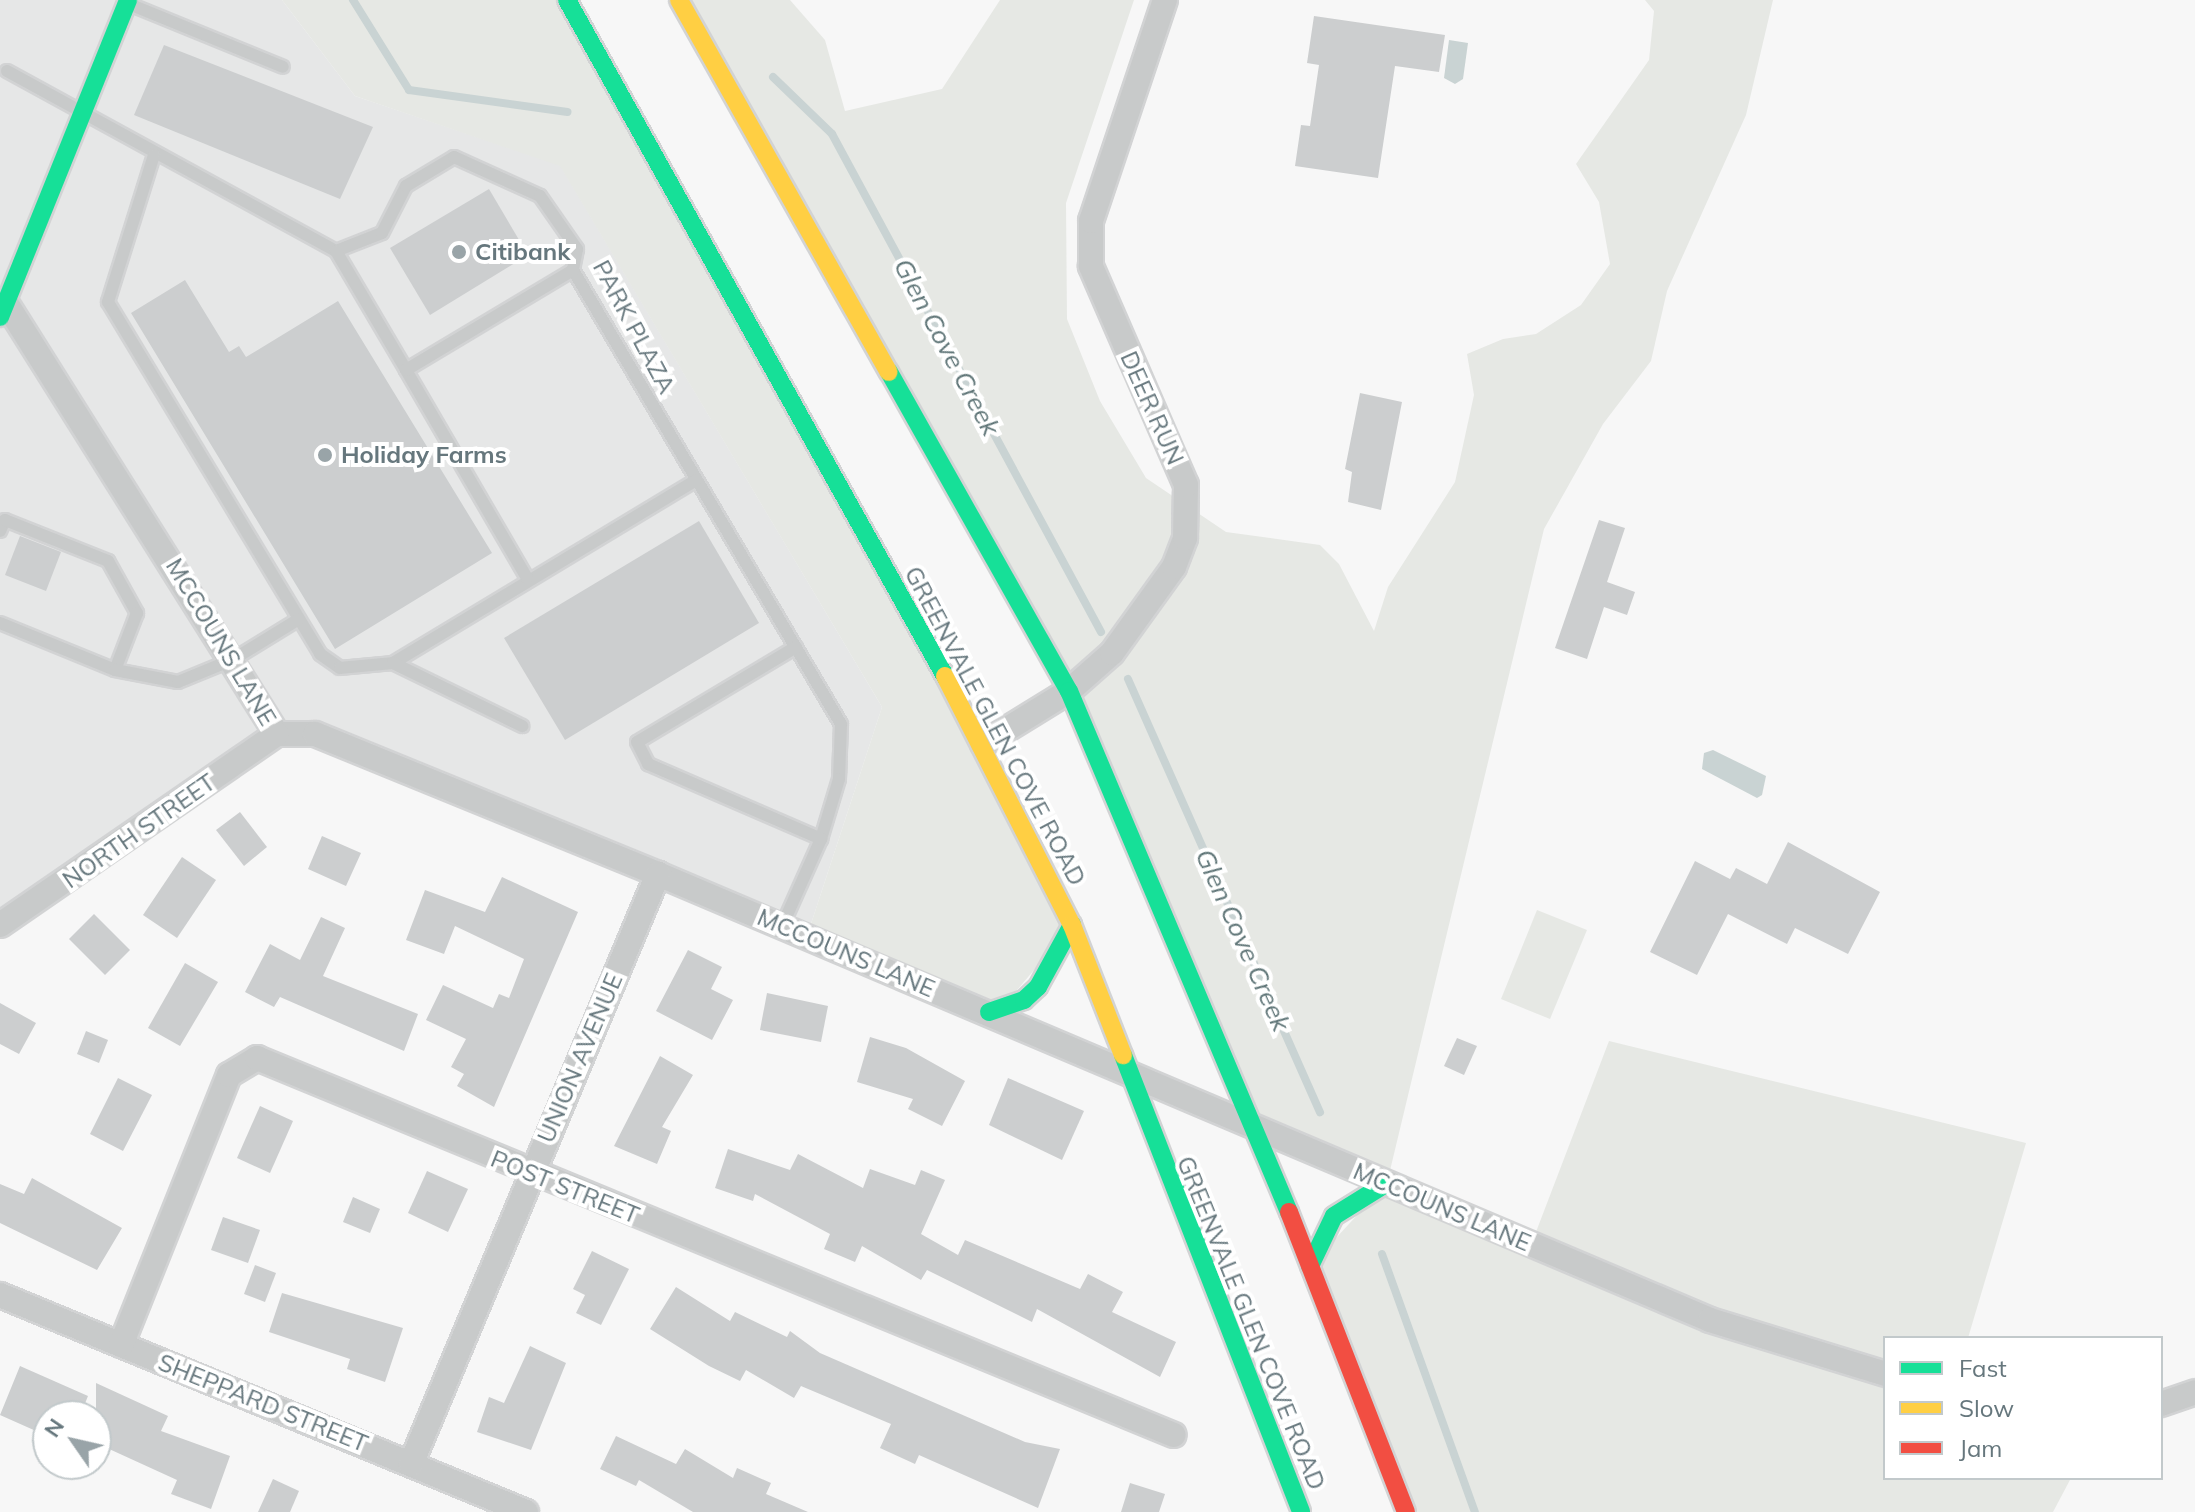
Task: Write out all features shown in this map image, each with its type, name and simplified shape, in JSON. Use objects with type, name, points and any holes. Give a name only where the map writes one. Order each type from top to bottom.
[{"type":"main road","name":"GREENVALE GLEN COVE ROAD","points":[[567,0],[983,744],[1072,925],[1124,1068],[1301,1512]]},
{"type":"main road","points":[[679,0],[1069,691],[1257,1129],[1406,1512]]},
{"type":"main road","points":[[3,310],[127,2]]},
{"type":"main road","points":[[989,1012],[1024,1000],[1038,987],[1072,925]]},
{"type":"main road","points":[[1310,1266],[1334,1216],[1387,1183]]},
{"type":"street","name":"DEER RUN","points":[[983,744],[1069,691],[1129,634],[1174,567],[1185,538],[1186,485],[1091,266],[1095,207],[1165,0]]},
{"type":"street","name":"MCCOUNS LANE","points":[[3,310],[234,659],[277,734],[315,734],[658,874],[1124,1068],[1257,1129],[1710,1320],[1883,1373]]},
{"type":"street","name":"NORTH STREET","points":[[0,925],[277,734]]},
{"type":"street","name":"UNION AVENUE","points":[[411,1464],[658,874]]},
{"type":"street","name":"POST STREET","points":[[121,1345],[229,1075],[239,1065],[257,1058],[1174,1435]]},
{"type":"street","name":"SHEPPARD STREET","points":[[0,1295],[526,1512]]},
{"type":"street","points":[[2163,1403],[2195,1392]]},
{"type":"lane","points":[[127,2],[283,67]]},
{"type":"lane","points":[[7,71],[154,155],[336,251],[527,578]]},
{"type":"lane","points":[[154,155],[108,302],[320,654],[340,668],[393,663],[527,578],[696,480]]},
{"type":"lane","name":"PARK PLAZA","points":[[336,251],[382,233],[406,186],[454,157],[472,160],[540,196],[577,249],[573,270],[841,724],[839,779],[821,839],[782,926]]},
{"type":"lane","points":[[406,370],[573,270]]},
{"type":"lane","points":[[0,531],[5,520],[108,561],[137,613],[115,670]]},
{"type":"lane","points":[[0,623],[115,670],[178,682],[234,659],[299,619]]},
{"type":"lane","points":[[796,647],[637,742],[648,764],[821,839]]},
{"type":"lane","points":[[393,663],[522,726]]},
{"type":"shaded area","points":[[0,0],[282,0],[355,96],[560,165],[882,707],[807,936],[315,734],[277,734],[0,925]]},
{"type":"shaded area","points":[[282,0],[567,0],[1072,925],[996,1015],[807,936],[882,707],[560,166],[355,96]]},
{"type":"shaded area","points":[[687,0],[790,0],[825,40],[845,111],[942,89],[1000,0],[1134,0],[1066,203],[1067,319],[1100,401],[1146,478],[1226,532],[1320,545],[1339,564],[1374,631],[1388,587],[1455,482],[1474,395],[1467,354],[1503,339],[1536,334],[1581,305],[1610,264],[1599,202],[1576,164],[1649,60],[1654,11],[1645,0],[1773,0],[1746,115],[1667,291],[1651,361],[1603,424],[1544,529],[1387,1183],[1531,1245],[1609,1041],[2026,1143],[1969,1336],[1883,1336],[1883,1480],[2070,1480],[2053,1512],[1406,1512],[1310,1266],[1386,1184],[1257,1129],[1127,822]]},
{"type":"shaded area","points":[[1449,40],[1468,43],[1463,79],[1455,84],[1444,78]]},
{"type":"shaded area","points":[[1713,750],[1766,776],[1762,795],[1757,798],[1702,769],[1704,753]]},
{"type":"shaded area","points":[[1537,910],[1587,930],[1550,1019],[1501,999]]},
{"type":"building","points":[[1314,16],[1445,35],[1439,72],[1395,66],[1378,178],[1295,166],[1301,125],[1310,126],[1319,65],[1307,63]]},
{"type":"building","points":[[164,45],[373,127],[340,199],[134,115]]},
{"type":"building","name":"Citibank","points":[[489,189],[528,255],[430,315],[390,248]]},
{"type":"building","name":"Holiday Farms","points":[[185,280],[229,352],[239,346],[246,357],[338,301],[492,553],[335,649],[131,313]]},
{"type":"building","points":[[1360,393],[1402,402],[1381,510],[1348,502],[1352,472],[1345,469]]},
{"type":"building","points":[[1599,520],[1625,528],[1607,582],[1635,592],[1627,615],[1604,607],[1587,659],[1555,648]]},
{"type":"building","points":[[699,521],[759,623],[565,740],[504,638]]},
{"type":"building","points":[[20,536],[61,552],[46,591],[5,575]]},
{"type":"building","points":[[240,812],[267,847],[244,866],[216,830]]},
{"type":"building","points":[[322,836],[361,853],[346,886],[308,869]]},
{"type":"building","points":[[1788,842],[1880,892],[1848,954],[1795,928],[1787,944],[1728,914],[1697,975],[1650,952],[1695,861],[1730,879],[1736,868],[1767,884]]},
{"type":"building","points":[[182,857],[216,880],[177,938],[143,915]]},
{"type":"building","points":[[502,877],[578,912],[494,1107],[457,1086],[464,1074],[451,1067],[466,1039],[426,1020],[443,985],[493,1008],[499,994],[509,998],[524,959],[455,926],[444,954],[406,940],[425,890],[485,912]]},
{"type":"building","points":[[94,914],[130,950],[105,975],[69,939]]},
{"type":"building","points":[[321,917],[345,928],[323,976],[418,1014],[404,1051],[280,997],[274,1007],[245,992],[270,944],[300,960]]},
{"type":"building","points":[[688,950],[722,967],[711,989],[733,1000],[712,1040],[656,1011]]},
{"type":"building","points":[[185,963],[218,982],[180,1046],[148,1028]]},
{"type":"building","points":[[767,993],[828,1006],[821,1042],[760,1030]]},
{"type":"building","points":[[0,1003],[36,1023],[19,1054],[0,1044]]},
{"type":"building","points":[[86,1031],[108,1040],[99,1063],[77,1054]]},
{"type":"building","points":[[870,1037],[906,1048],[965,1081],[942,1126],[908,1109],[913,1099],[857,1082]]},
{"type":"building","points":[[1457,1038],[1477,1046],[1464,1075],[1444,1066]]},
{"type":"building","points":[[660,1056],[693,1075],[662,1127],[671,1131],[657,1164],[614,1146]]},
{"type":"building","points":[[118,1078],[152,1095],[123,1151],[90,1134]]},
{"type":"building","points":[[1008,1078],[1084,1111],[1062,1160],[989,1125]]},
{"type":"building","points":[[260,1106],[293,1121],[270,1173],[237,1158]]},
{"type":"building","points":[[728,1149],[790,1170],[798,1154],[863,1188],[870,1169],[915,1185],[921,1170],[945,1180],[921,1234],[958,1255],[965,1240],[1080,1289],[1088,1274],[1123,1292],[1112,1312],[1176,1342],[1160,1377],[1037,1309],[1032,1322],[927,1270],[921,1280],[862,1246],[855,1262],[824,1249],[830,1234],[755,1194],[753,1201],[715,1188]]},
{"type":"building","points":[[427,1171],[468,1189],[448,1232],[408,1213]]},
{"type":"building","points":[[32,1178],[122,1228],[97,1270],[0,1223],[0,1184],[24,1194]]},
{"type":"building","points":[[353,1197],[380,1209],[370,1233],[343,1222]]},
{"type":"building","points":[[223,1217],[260,1230],[248,1263],[211,1250]]},
{"type":"building","points":[[592,1251],[629,1269],[601,1325],[576,1313],[585,1295],[573,1289]]},
{"type":"building","points":[[255,1265],[276,1273],[265,1302],[244,1294]]},
{"type":"building","points":[[676,1287],[730,1321],[735,1312],[787,1337],[790,1331],[820,1353],[1025,1442],[1060,1449],[1038,1508],[919,1455],[915,1464],[880,1448],[891,1424],[801,1386],[794,1398],[746,1370],[740,1381],[709,1366],[650,1329]]},
{"type":"building","points":[[282,1293],[403,1328],[385,1382],[347,1369],[350,1359],[269,1332]]},
{"type":"building","points":[[530,1346],[566,1363],[531,1450],[477,1432],[489,1397],[504,1403]]},
{"type":"building","points":[[20,1366],[88,1396],[86,1400],[32,1400],[32,1429],[0,1415]]},
{"type":"building","points":[[96,1383],[168,1416],[161,1431],[230,1456],[211,1509],[171,1494],[177,1480],[112,1450],[112,1400],[96,1400]]},
{"type":"building","points":[[616,1436],[676,1464],[685,1449],[733,1478],[737,1468],[771,1483],[766,1494],[808,1512],[693,1512],[639,1480],[636,1486],[600,1469]]},
{"type":"building","points":[[273,1479],[299,1491],[290,1512],[258,1512]]},
{"type":"building","points":[[1130,1483],[1165,1494],[1159,1512],[1121,1512]]},
{"type":"waterway","name":"Glen Cove Creek","points":[[353,0],[409,90],[567,112]]},
{"type":"waterway","name":"Glen Cove Creek","points":[[773,77],[832,134],[1101,632]]},
{"type":"waterway","name":"Glen Cove Creek","points":[[1128,679],[1320,1112]]},
{"type":"waterway","name":"Glen Cove Creek","points":[[1382,1254],[1475,1512]]},
{"type":"traffic: fast","points":[[0,317],[128,0]]},
{"type":"traffic: fast","points":[[567,0],[945,676]]},
{"type":"traffic: fast","points":[[889,372],[1069,691],[1289,1212]]},
{"type":"traffic: fast","points":[[989,1012],[1024,1000],[1038,987],[1072,925]]},
{"type":"traffic: fast","points":[[1123,1055],[1301,1512]]},
{"type":"traffic: fast","points":[[1310,1266],[1334,1216],[1387,1183]]},
{"type":"traffic: slow","points":[[679,0],[889,372]]},
{"type":"traffic: slow","points":[[945,676],[1072,925],[1123,1055]]},
{"type":"traffic: jam","points":[[1289,1212],[1406,1512]]},
{"type":"place","name":"Citibank","points":[[459,252]]},
{"type":"place","name":"Holiday Farms","points":[[325,455]]}]
